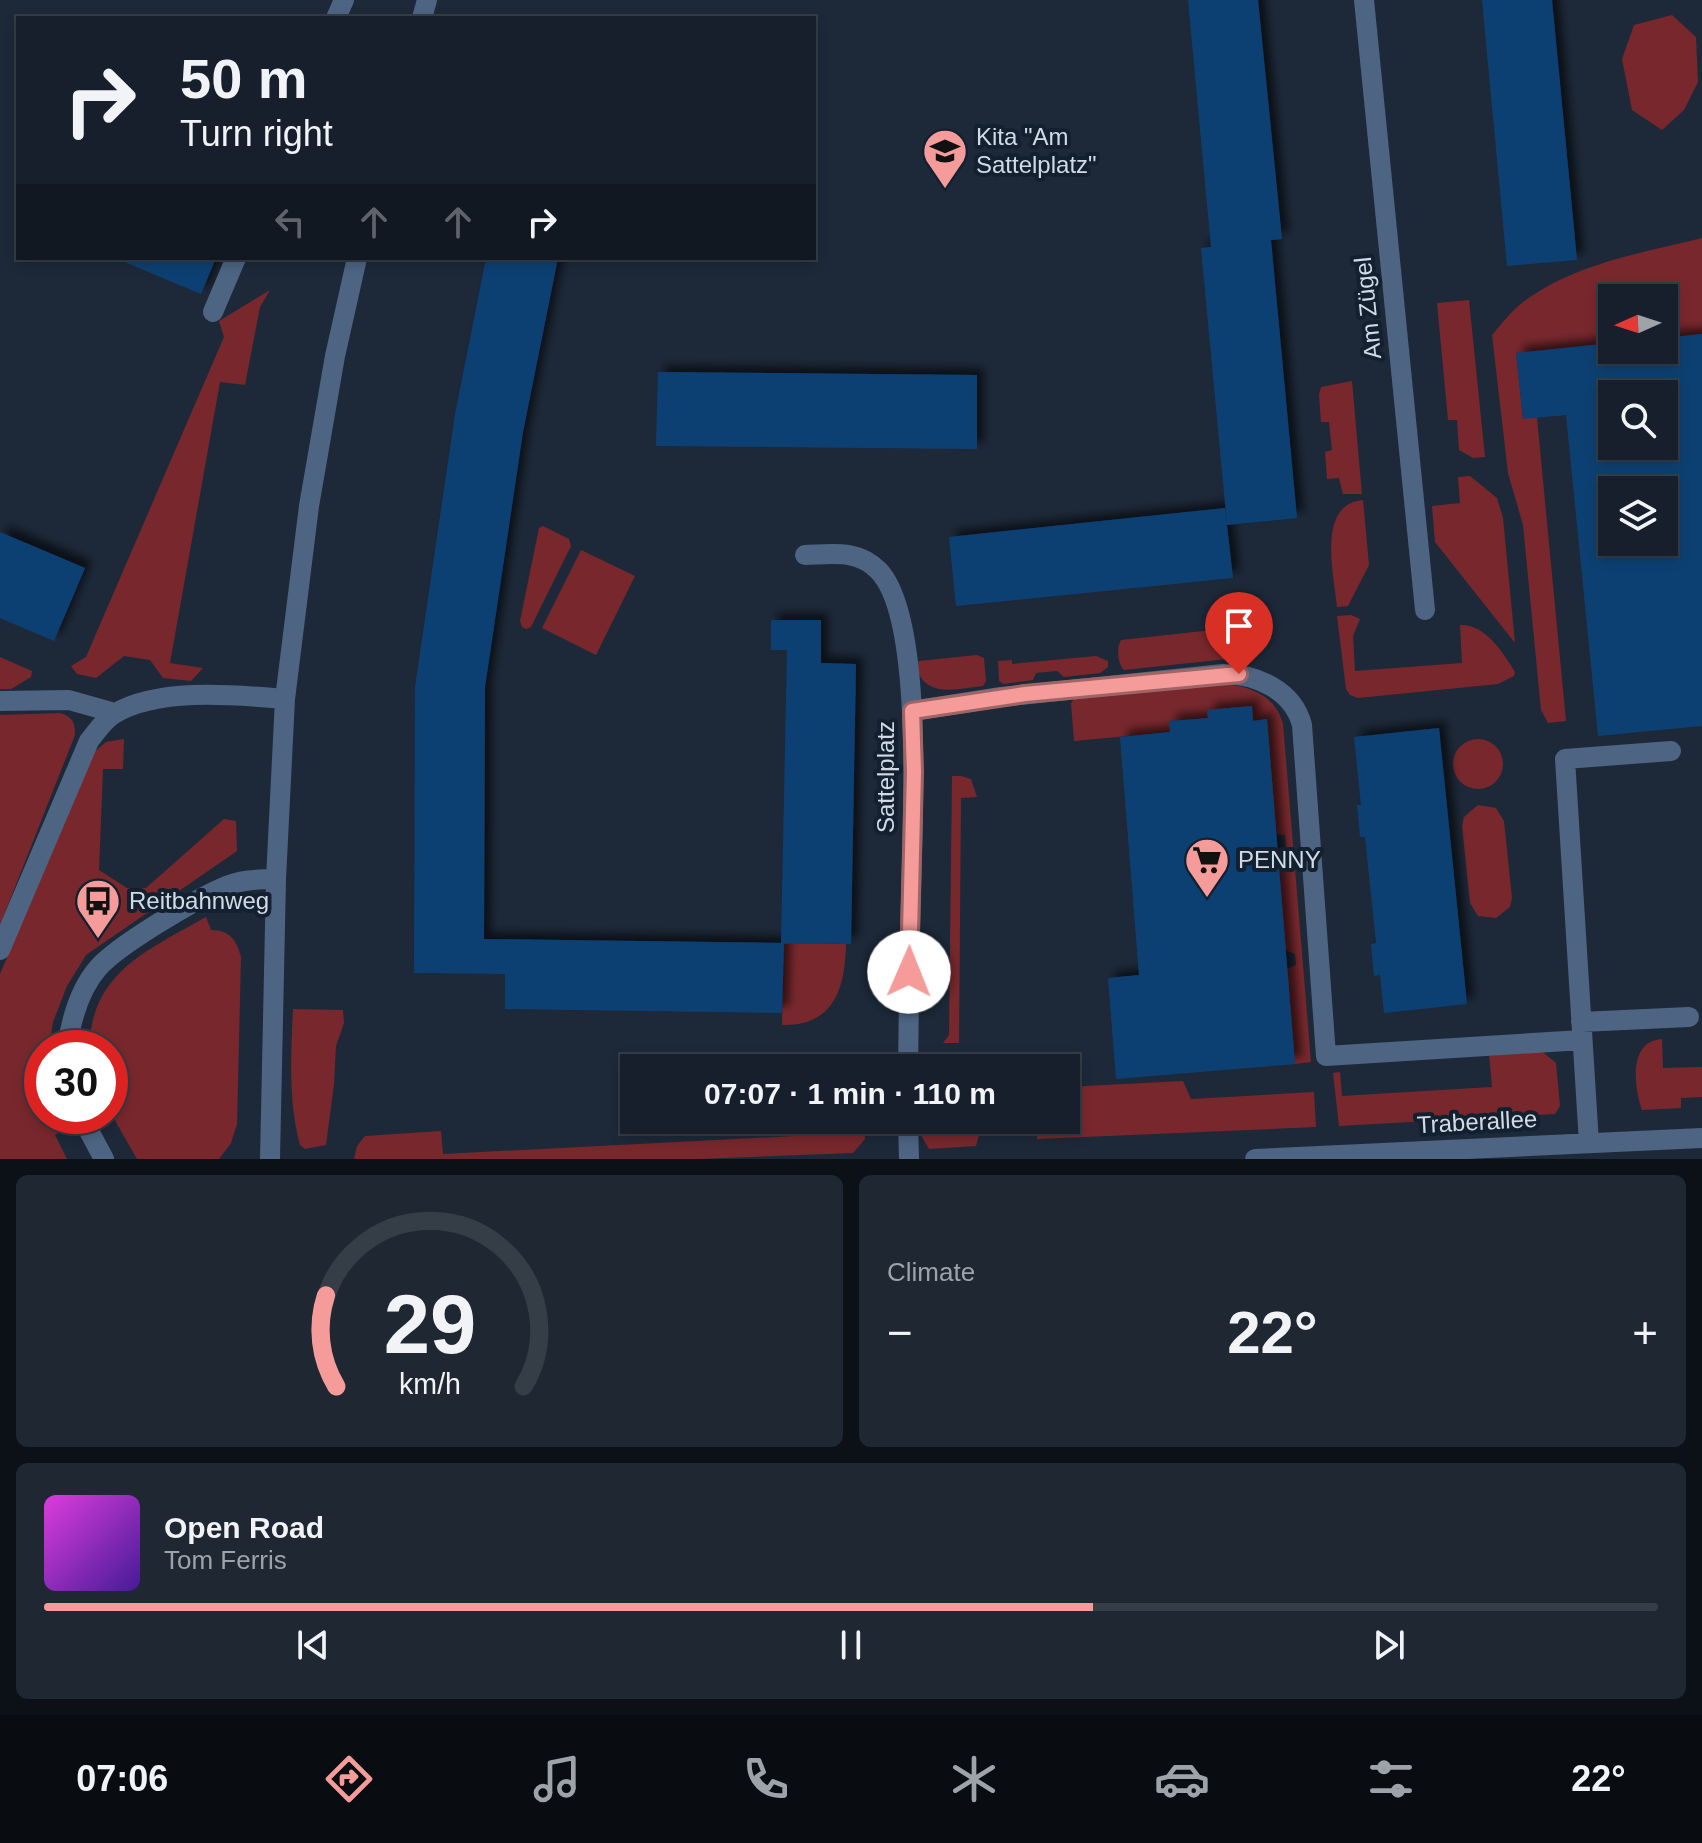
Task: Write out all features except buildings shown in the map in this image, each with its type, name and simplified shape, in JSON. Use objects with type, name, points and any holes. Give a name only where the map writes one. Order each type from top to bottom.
[{"type":"street","name":"Am Zügel","points":[[1364,0],[1425,610]]},
{"type":"street","points":[[213,312],[235,260]]},
{"type":"street","points":[[270,1159],[276,879],[285,699],[309,506],[335,356],[357,260]]},
{"type":"street","name":"Sattelplatz","points":[[805,555],[846,553],[862,558],[879,571],[899,610],[912,711],[914,772],[908,1054]]},
{"type":"street","points":[[912,711],[996,697],[1223,674],[1247,676],[1272,686],[1297,710],[1302,725],[1326,1056],[1582,1031],[1689,1017]]},
{"type":"street","points":[[0,701],[69,700],[115,713],[174,697],[214,694],[285,699]]},
{"type":"street","points":[[0,950],[89,741],[115,713]]},
{"type":"street","points":[[1589,1143],[1565,759],[1671,751]]},
{"type":"street","points":[[70,1030],[85,987],[98,968],[111,957],[143,934],[223,887],[250,879],[276,879]]},
{"type":"street","points":[[91,1134],[104,1159]]},
{"type":"street","points":[[908,1134],[909,1159]]},
{"type":"street","name":"Traberallee","points":[[1255,1159],[1702,1138]]},
{"type":"shaded area","points":[[1672,15],[1696,37],[1698,82],[1684,110],[1662,130],[1632,110],[1622,59],[1634,25]]},
{"type":"shaded area","points":[[1702,238],[1702,334],[1678,337],[1678,284],[1598,284],[1598,344],[1516,353],[1523,418],[1537,418],[1566,721],[1548,723],[1541,710],[1523,525],[1508,473],[1492,335],[1522,303],[1563,278],[1632,255]]},
{"type":"shaded area","points":[[270,290],[260,307],[245,385],[220,382],[170,663],[203,668],[191,681],[163,678],[150,660],[124,656],[96,678],[77,674],[71,666],[86,657],[224,337],[219,321]]},
{"type":"shaded area","points":[[1469,300],[1485,457],[1473,458],[1459,450],[1457,420],[1448,420],[1437,303]]},
{"type":"shaded area","points":[[1352,381],[1362,494],[1343,494],[1339,478],[1327,479],[1325,452],[1332,450],[1329,422],[1321,422],[1321,387]]},
{"type":"shaded area","points":[[1470,476],[1497,498],[1503,518],[1515,643],[1435,542],[1432,506],[1460,503],[1458,477]]},
{"type":"shaded area","points":[[1363,500],[1369,565],[1348,606],[1337,607],[1331,543],[1333,527],[1348,504]]},
{"type":"shaded area","points":[[543,526],[569,539],[571,546],[531,627],[526,629],[520,621],[539,528]]},
{"type":"shaded area","points":[[581,550],[635,576],[596,655],[542,628]]},
{"type":"shaded area","points":[[1351,615],[1360,619],[1353,636],[1355,671],[1462,663],[1460,625],[1485,634],[1505,656],[1515,672],[1514,676],[1498,684],[1358,698],[1346,689],[1337,616]]},
{"type":"shaded area","points":[[1240,627],[1246,657],[1124,670],[1119,660],[1121,640]]},
{"type":"shaded area","points":[[977,655],[984,658],[986,681],[983,686],[952,690],[933,687],[920,676],[916,665],[919,661]]},
{"type":"shaded area","points":[[1096,656],[1108,661],[1108,667],[1100,673],[1064,677],[1057,671],[1036,673],[1033,680],[1004,684],[999,681],[998,661],[1012,660],[1012,664]]},
{"type":"shaded area","points":[[0,657],[32,671],[31,677],[11,689],[0,689]]},
{"type":"shaded area","points":[[1226,684],[1262,695],[1275,707],[1283,724],[1311,1062],[1295,1064],[1287,969],[1296,965],[1295,954],[1285,950],[1278,848],[1286,847],[1285,835],[1276,834],[1267,720],[1253,721],[1252,707],[1209,728],[1200,718],[1170,721],[1170,732],[1074,741],[1071,703],[1076,697]]},
{"type":"shaded area","points":[[61,713],[72,721],[75,735],[0,925],[0,715]]},
{"type":"shaded area","points":[[124,739],[123,769],[103,769],[99,870],[127,888],[146,888],[224,819],[236,821],[237,851],[86,955],[67,986],[52,1030],[24,1030],[24,1134],[57,1134],[67,1159],[0,1159],[0,974],[94,752],[106,742]]},
{"type":"shaded area","points":[[1478,739],[1496,746],[1503,764],[1496,782],[1478,789],[1460,782],[1453,764],[1460,746]]},
{"type":"shaded area","points":[[952,776],[971,779],[977,797],[961,798],[959,1043],[943,1043],[949,1035]]},
{"type":"shaded area","points":[[1478,805],[1496,808],[1504,821],[1512,898],[1510,907],[1496,918],[1478,916],[1470,903],[1462,826],[1464,817]]},
{"type":"shaded area","points":[[206,917],[211,930],[223,932],[232,938],[241,957],[237,1124],[231,1143],[219,1159],[137,1159],[123,1134],[128,1134],[128,1030],[91,1030],[100,1000],[112,982],[126,966]]},
{"type":"shaded area","points":[[784,943],[846,944],[843,976],[833,1002],[825,1012],[800,1024],[782,1025]]},
{"type":"shaded area","points":[[293,1009],[343,1010],[344,1023],[336,1046],[326,1145],[305,1149],[300,1145],[292,1094]]},
{"type":"shaded area","points":[[1662,1039],[1663,1068],[1702,1067],[1702,1097],[1681,1098],[1681,1108],[1642,1110],[1636,1078],[1639,1056],[1651,1042]]},
{"type":"shaded area","points":[[1534,1049],[1556,1063],[1560,1106],[1555,1114],[1339,1126],[1333,1073],[1340,1072],[1342,1096],[1492,1087],[1489,1053]]},
{"type":"shaded area","points":[[1183,1081],[1191,1099],[1314,1092],[1316,1127],[1037,1139],[1037,1134],[1080,1134],[1080,1086]]},
{"type":"shaded area","points":[[441,1131],[443,1154],[865,1134],[865,1139],[853,1153],[699,1159],[354,1159],[357,1146],[365,1136]]},
{"type":"shaded area","points":[[922,1134],[979,1134],[976,1146],[929,1149]]},
{"type":"place","name":"Kita \"Am Sattelplatz\"","points":[[945,190]]},
{"type":"place","name":"PENNY","points":[[1207,899]]},
{"type":"place","name":"Reitbahnweg","points":[[98,940]]},
{"type":"route","points":[[909,972],[914,772],[912,711],[996,697],[1239,674]]}]
